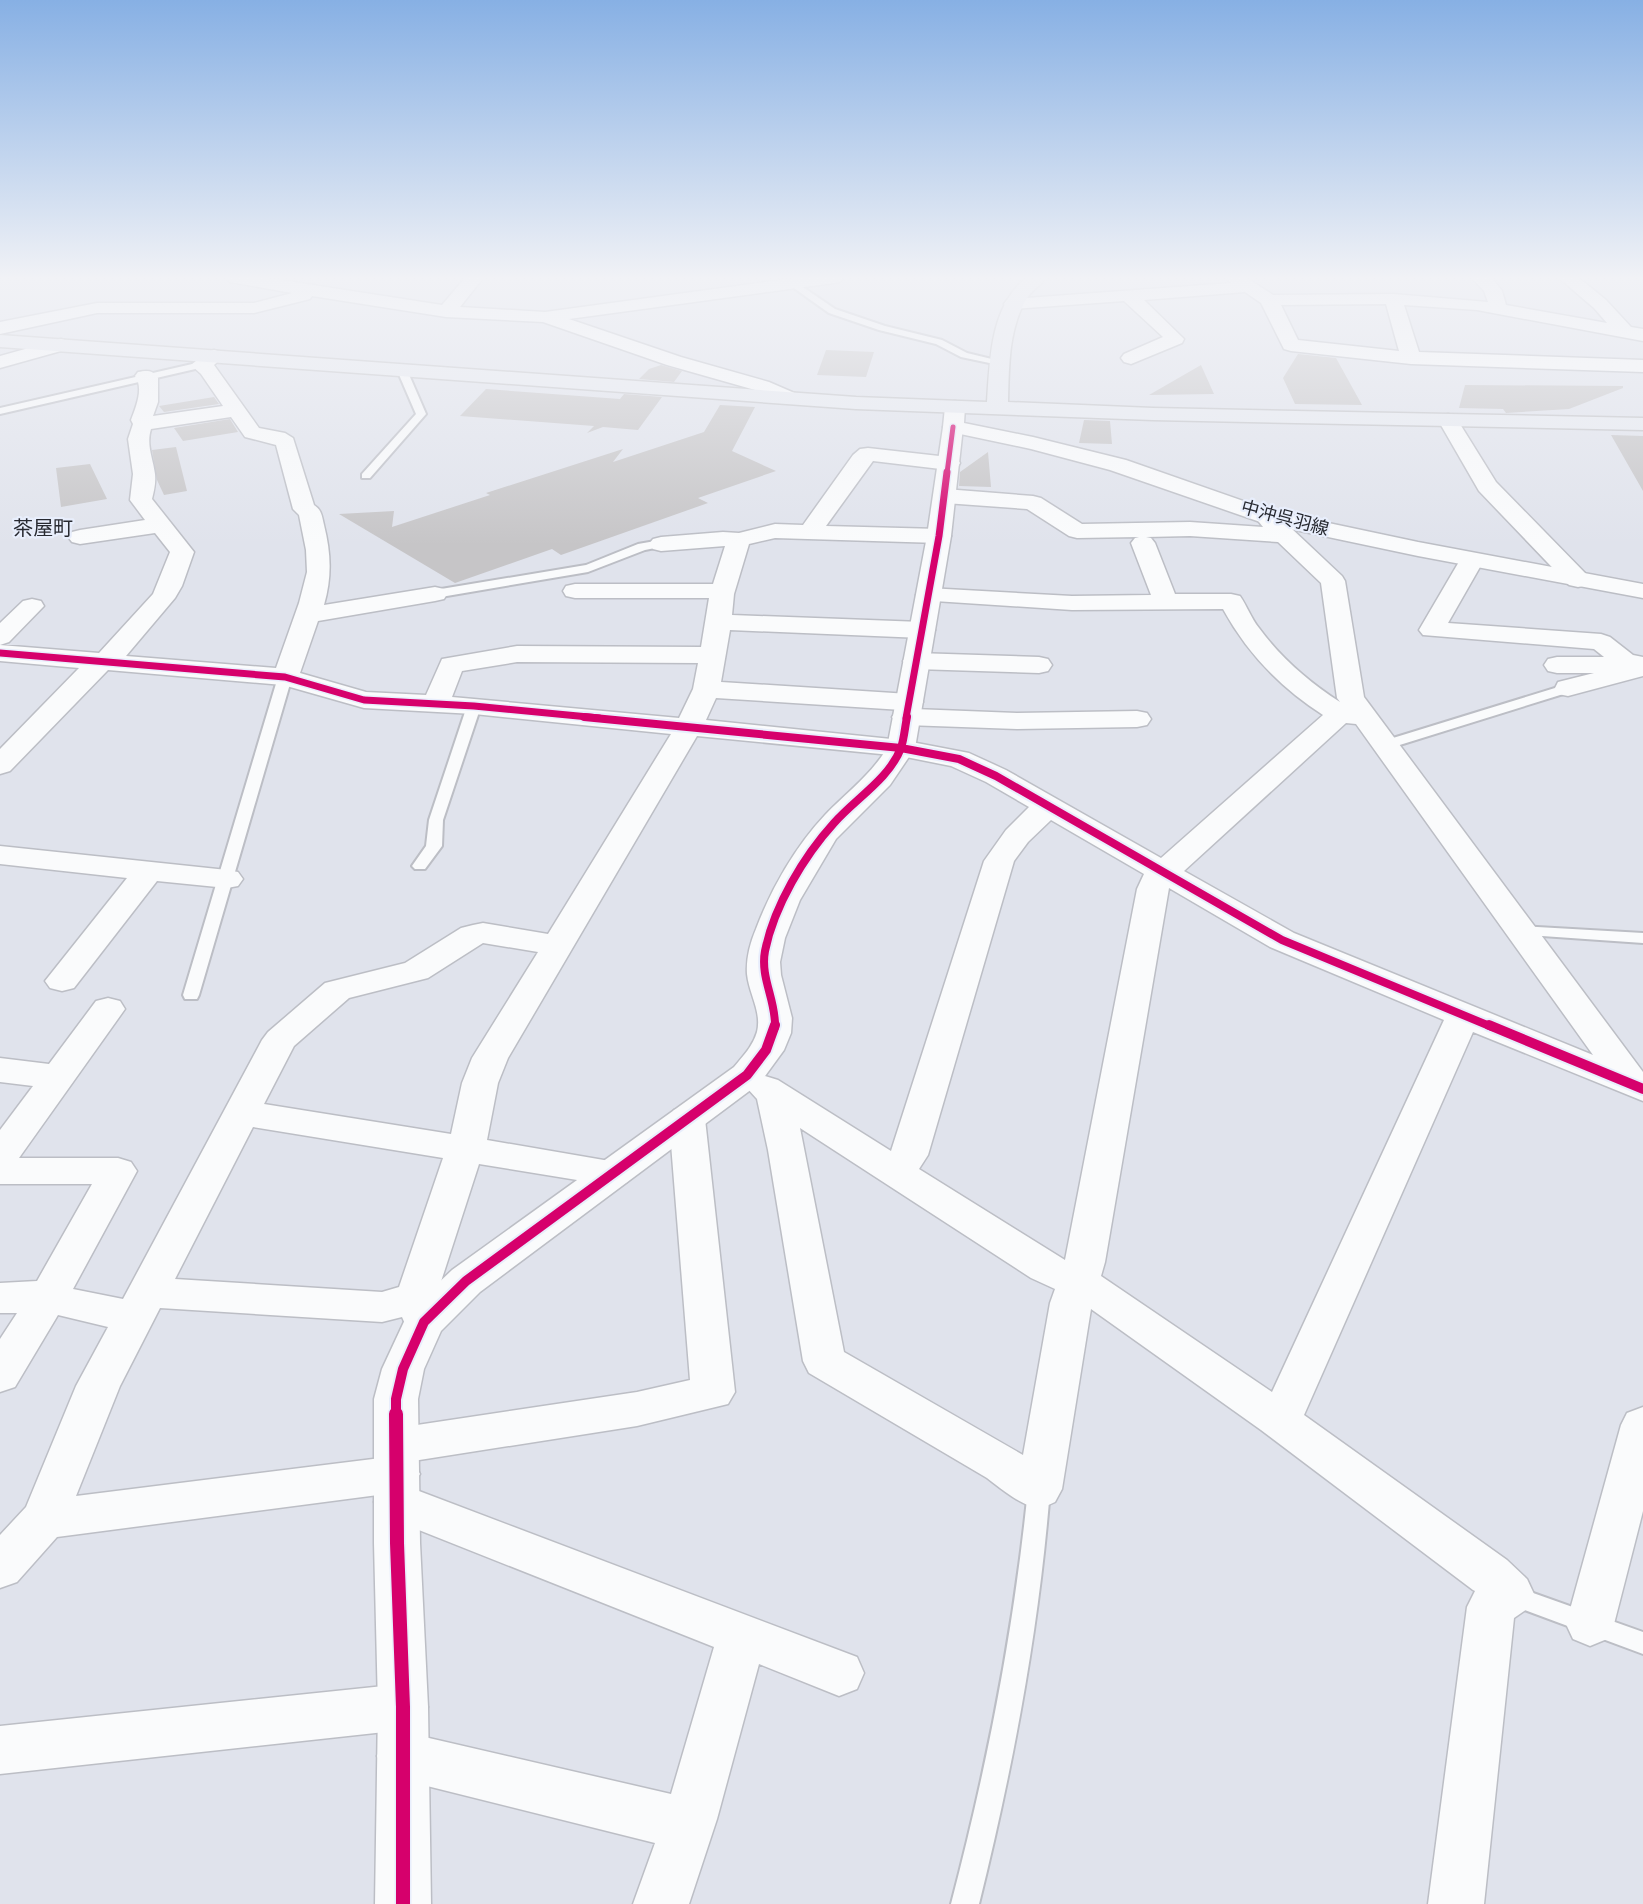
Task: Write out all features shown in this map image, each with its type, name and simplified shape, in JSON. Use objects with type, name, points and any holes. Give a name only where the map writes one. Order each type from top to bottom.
[{"type":"main road","points":[[334,367],[792,399],[954,417],[997,408],[1153,414],[1643,424]]},
{"type":"main road","points":[[997,408],[999,367]]},
{"type":"street","points":[[208,367],[252,433],[278,436],[286,442],[304,509],[310,512],[319,560],[319,573],[295,648],[291,669],[285,677]]},
{"type":"street","points":[[695,367],[762,386],[792,399]]},
{"type":"street","points":[[143,424],[141,420],[148,402],[148,378],[145,376]]},
{"type":"street","points":[[0,765],[154,610],[170,586],[182,552],[141,500],[144,480],[137,447],[139,430],[143,424],[237,410]]},
{"type":"street","points":[[954,417],[939,537],[905,722],[895,760],[833,824],[805,864],[773,924],[764,954],[764,976],[772,999],[774,1032],[765,1055],[760,1085],[787,1150],[824,1361],[1003,1465],[1017,1477],[1039,1489],[1071,1303],[1085,1263],[1153,889],[1162,870],[1175,863],[1353,716]]},
{"type":"street","name":"中沖呉羽線","points":[[954,417],[1033,443],[1118,465],[1275,526],[1643,591]]},
{"type":"street","points":[[1448,420],[1487,486],[1578,580]]},
{"type":"street","points":[[810,532],[861,460],[868,454],[949,463]]},
{"type":"street","points":[[945,496],[1033,503],[1077,531],[1275,526],[1334,581],[1353,716]]},
{"type":"street","points":[[80,537],[161,525]]},
{"type":"street","points":[[661,544],[723,539],[739,540],[775,531],[939,537]]},
{"type":"street","points":[[403,1904],[403,1731],[396,1399],[403,1369],[470,1134],[480,1083],[490,1058],[689,726],[706,690],[719,622],[722,591],[739,540]]},
{"type":"street","points":[[1143,543],[1166,602]]},
{"type":"street","points":[[1472,560],[1432,630],[1601,642],[1635,663],[1636,670],[1562,677]]},
{"type":"street","points":[[575,591],[722,591]]},
{"type":"street","points":[[307,615],[435,594]]},
{"type":"street","points":[[928,595],[1072,603],[1231,601],[1247,630],[1282,671],[1308,693],[1353,716],[1385,745],[1639,1091]]},
{"type":"street","points":[[0,637],[32,606]]},
{"type":"street","points":[[719,622],[921,630]]},
{"type":"street","points":[[0,653],[285,677],[364,700],[474,706],[689,726],[1137,719]]},
{"type":"street","points":[[436,703],[451,664],[517,654],[713,655]]},
{"type":"street","points":[[916,661],[1039,665]]},
{"type":"street","points":[[706,690],[905,722],[959,759],[996,776],[1282,940],[1464,1014],[1639,1091]]},
{"type":"street","points":[[898,1172],[909,1155],[999,861],[1017,836],[1048,806]]},
{"type":"street","points":[[0,855],[228,879]]},
{"type":"street","points":[[62,981],[149,871]]},
{"type":"street","points":[[0,1568],[44,1519],[98,1386],[280,1040],[337,990],[416,971],[472,935],[483,933],[558,945]]},
{"type":"street","points":[[0,1157],[108,1009]]},
{"type":"street","points":[[1276,1418],[1289,1403],[1464,1014]]},
{"type":"street","points":[[0,1070],[60,1077]]},
{"type":"street","points":[[0,1298],[49,1296],[68,1303],[382,1307],[420,1310],[466,1281],[687,1119],[760,1085]]},
{"type":"street","points":[[760,1085],[1045,1268],[1079,1282],[1107,1299],[1276,1418],[1490,1575],[1510,1594],[1491,1607],[1456,1904]]},
{"type":"street","points":[[241,1113],[614,1173]]},
{"type":"street","points":[[44,1519],[397,1474],[637,1409],[713,1392],[687,1119]]},
{"type":"street","points":[[0,1171],[118,1171],[49,1296],[0,1375]]},
{"type":"street","points":[[1590,1624],[1643,1425]]},
{"type":"street","points":[[397,1474],[742,1635],[839,1673]]},
{"type":"street","points":[[661,1904],[690,1819],[742,1635]]},
{"type":"street","points":[[0,1750],[403,1731],[666,1820],[690,1819]]},
{"type":"lane","points":[[0,411],[183,367]]},
{"type":"lane","points":[[366,476],[421,414],[402,370]]},
{"type":"lane","points":[[435,594],[588,568],[606,563],[650,543],[661,544]]},
{"type":"lane","points":[[191,995],[228,879],[285,677]]},
{"type":"lane","points":[[1385,745],[1562,677]]},
{"type":"lane","points":[[420,866],[434,846],[436,820],[474,706]]},
{"type":"lane","points":[[1520,931],[1643,938]]},
{"type":"lane","points":[[965,1904],[1000,1754],[1019,1657],[1030,1588],[1039,1489]]},
{"type":"lane","points":[[1510,1594],[1643,1643]]},
{"type":"building","points":[[667,367],[682,371],[674,382],[639,379],[649,369]]},
{"type":"building","points":[[820,367],[869,367],[866,377],[817,375]]},
{"type":"building","points":[[1198,367],[1202,367],[1214,394],[1149,395]]},
{"type":"building","points":[[1290,367],[1341,367],[1362,405],[1295,404],[1283,378]]},
{"type":"building","points":[[1465,385],[1623,386],[1623,388],[1569,409],[1506,413],[1503,409],[1459,408]]},
{"type":"building","points":[[486,389],[620,399],[624,394],[662,397],[638,430],[603,427],[587,433],[594,426],[460,416]]},
{"type":"building","points":[[214,397],[219,404],[164,412],[159,406]]},
{"type":"building","points":[[720,405],[755,407],[732,451],[776,471],[698,498],[708,503],[561,555],[552,549],[455,583],[339,514],[394,511],[392,527],[490,495],[486,493],[623,449],[613,462],[704,432]]},
{"type":"building","points":[[230,419],[238,432],[183,441],[174,428]]},
{"type":"building","points":[[1084,420],[1110,421],[1112,444],[1079,443]]},
{"type":"building","points":[[1611,435],[1643,436],[1643,491]]},
{"type":"building","points":[[176,447],[187,491],[164,495],[157,480],[152,450]]},
{"type":"building","points":[[988,452],[991,487],[959,486],[960,472]]},
{"type":"building","points":[[90,464],[107,499],[61,507],[56,468]]},
{"type":"cycle path","points":[[403,1904],[403,1707],[397,1543],[396,1399],[403,1369],[424,1322],[466,1281],[747,1075],[766,1050],[774,1033],[775,1018],[765,982],[764,962],[767,944],[778,914],[817,845],[834,823],[879,779],[901,748],[939,536],[953,427]]},
{"type":"cycle path","points":[[0,653],[285,677],[364,700],[474,706],[901,748],[959,759],[996,776],[1282,940],[1643,1089]]},
{"type":"district","name":"茶屋町","points":[[43,528]]}]
